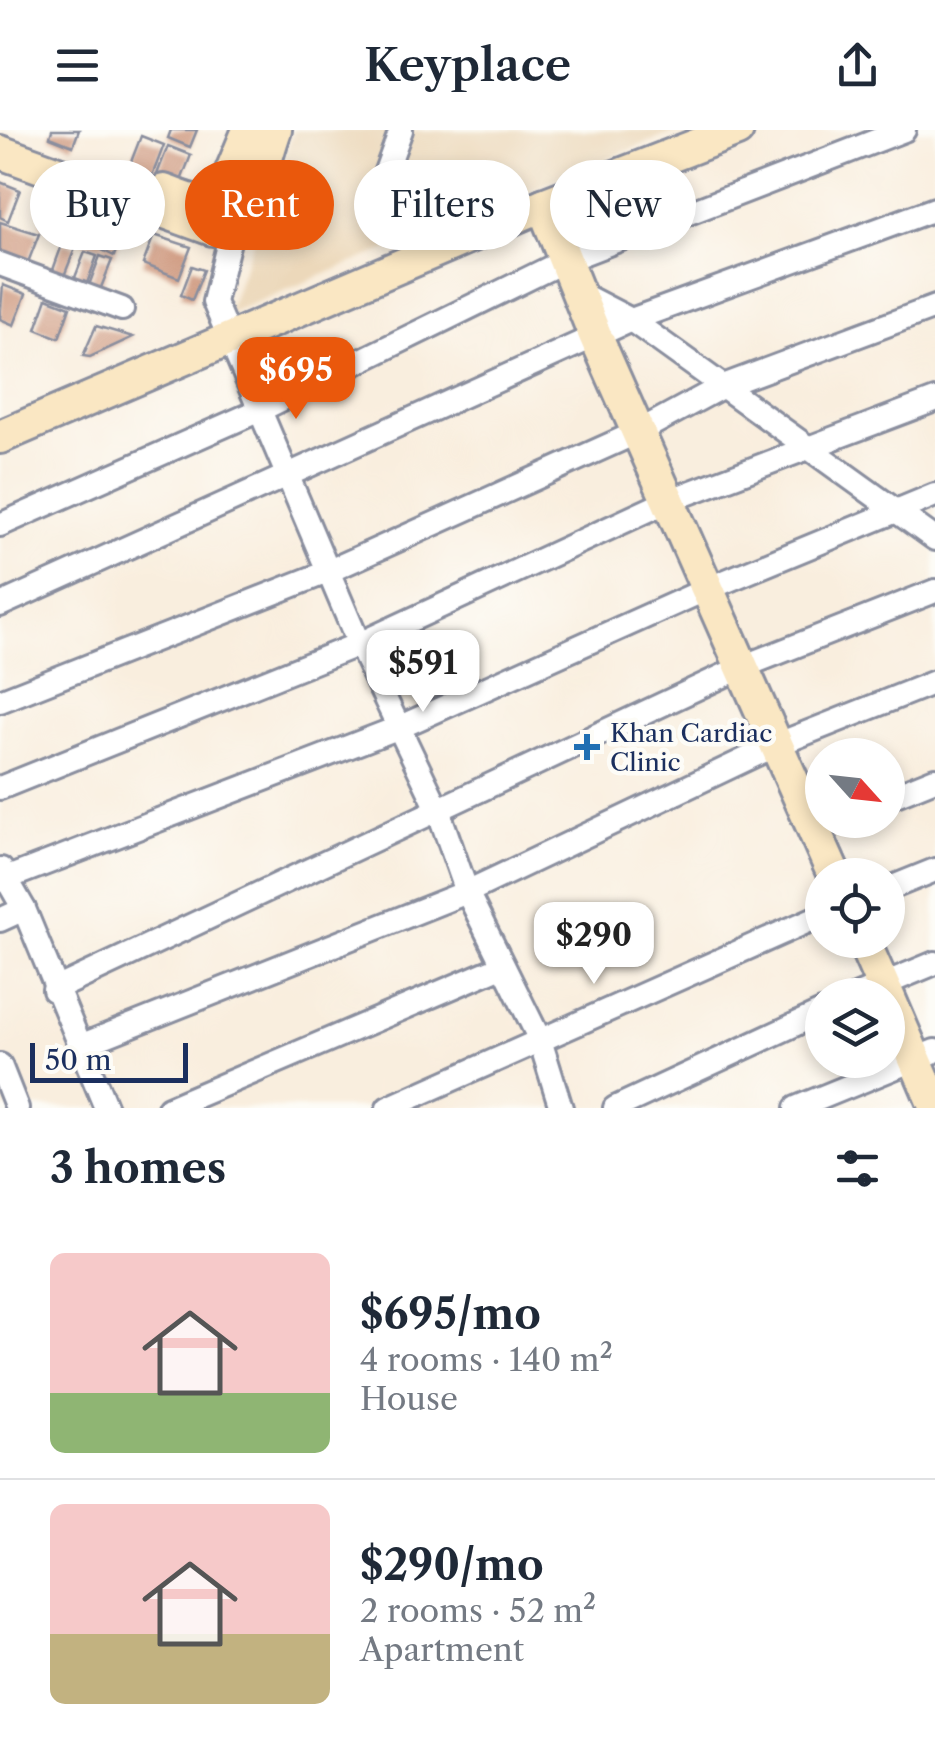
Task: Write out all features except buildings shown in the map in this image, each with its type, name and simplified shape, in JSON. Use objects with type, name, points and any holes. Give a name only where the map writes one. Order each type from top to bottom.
[{"type":"street","points":[[0,130],[185,198]]},
{"type":"street","points":[[237,160],[249,130]]},
{"type":"street","points":[[264,160],[275,130]]},
{"type":"street","points":[[391,160],[402,130]]},
{"type":"street","points":[[0,437],[230,342],[543,205],[737,130]]},
{"type":"street","points":[[0,525],[260,410],[564,261],[904,130]]},
{"type":"street","points":[[0,152],[185,208]]},
{"type":"street","points":[[543,205],[707,590],[776,744],[805,794]]},
{"type":"street","points":[[0,605],[286,472],[596,335],[935,209]]},
{"type":"street","points":[[217,250],[214,302],[230,342],[358,644],[437,807],[467,892],[540,1040],[561,1108]]},
{"type":"street","points":[[0,264],[122,310]]},
{"type":"street","points":[[577,292],[632,320],[935,539]]},
{"type":"street","points":[[0,702],[327,572],[638,432],[723,386],[935,306]]},
{"type":"street","points":[[0,788],[358,644],[668,501],[935,400]]},
{"type":"street","points":[[100,1106],[80,1046],[24,910],[3,872],[400,727],[707,590],[935,496]]},
{"type":"street","points":[[54,990],[742,667],[935,591]]},
{"type":"street","points":[[80,1046],[467,892],[776,744],[935,682]]},
{"type":"street","points":[[905,791],[935,779]]},
{"type":"street","points":[[905,882],[935,870]]},
{"type":"street","points":[[0,920],[24,910]]},
{"type":"street","points":[[388,1108],[805,923]]},
{"type":"street","points":[[905,979],[935,963]]},
{"type":"street","points":[[169,1108],[502,966]]},
{"type":"street","points":[[615,1108],[805,1020]]},
{"type":"street","points":[[905,1028],[925,1055],[935,1106]]},
{"type":"street","points":[[796,1108],[925,1055]]},
{"type":"street","points":[[0,1065],[17,1108]]},
{"type":"shaded area","points":[[294,130],[679,130],[605,160],[550,160],[550,183],[530,191],[530,160],[354,160],[354,250],[384,250],[227,314],[250,250],[334,250],[334,160],[283,160]]},
{"type":"place","name":"Khan Cardiac Clinic","points":[[587,747]]}]
